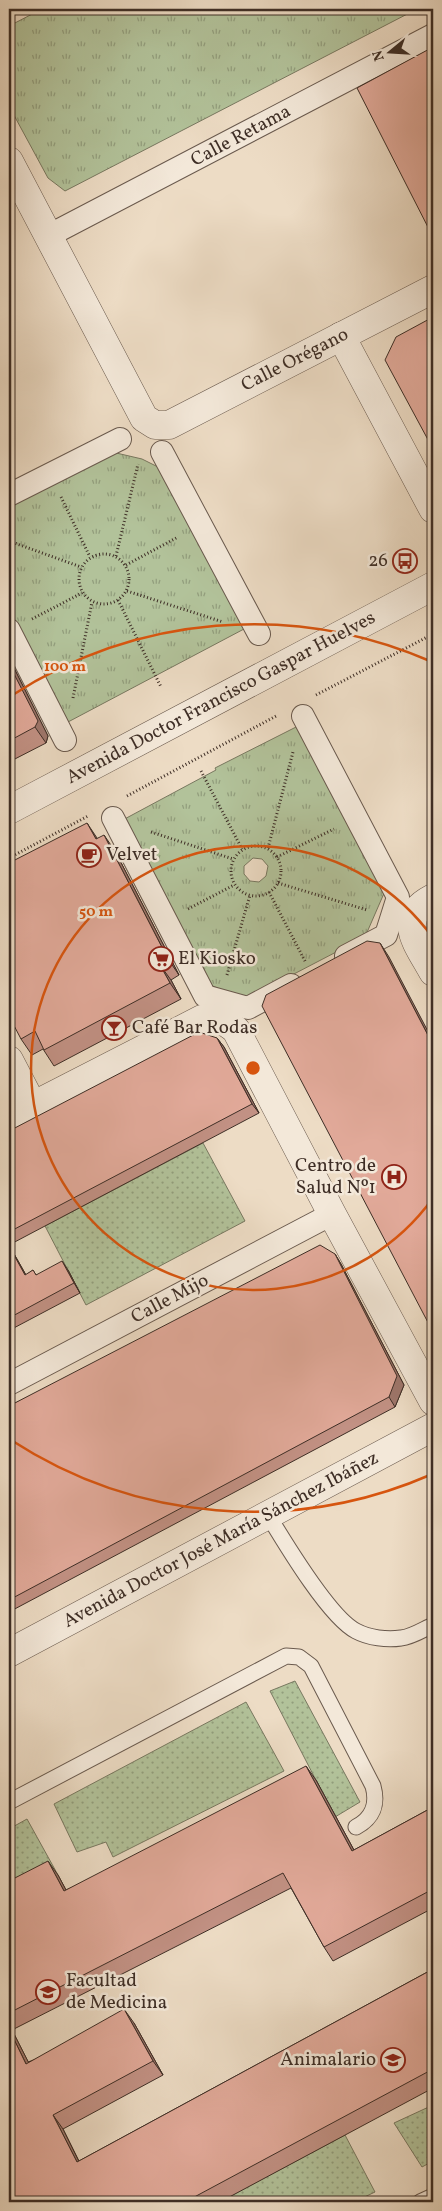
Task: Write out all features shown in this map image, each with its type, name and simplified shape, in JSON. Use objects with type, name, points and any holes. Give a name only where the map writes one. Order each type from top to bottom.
[{"type":"street","name":"Calle Retama","points":[[48,236],[433,35]]},
{"type":"street","points":[[9,161],[48,236]]},
{"type":"street","name":"Calle Orégano","points":[[48,236],[144,418],[155,425],[169,425],[433,289]]},
{"type":"street","points":[[341,336],[433,509]]},
{"type":"street","points":[[9,495],[120,439]]},
{"type":"street","points":[[162,452],[259,634]]},
{"type":"street","name":"Avenida Doctor Francisco Gaspar Huelves","points":[[9,810],[433,586]]},
{"type":"street","points":[[9,630],[64,740]]},
{"type":"street","points":[[303,716],[398,897],[401,920],[412,932],[433,972]]},
{"type":"street","points":[[113,818],[205,996],[217,1008],[225,1021],[236,1030],[332,1214],[433,1401]]},
{"type":"street","points":[[9,1118],[202,1019],[217,1008],[248,1008],[386,935],[401,920],[433,898]]},
{"type":"street","points":[[9,1060],[33,1106]]},
{"type":"street","name":"Calle Mijo","points":[[9,1384],[332,1214]]},
{"type":"street","name":"Avenida Doctor José María Sánchez Ibáñez","points":[[9,1653],[433,1428]]},
{"type":"lane","points":[[268,1515],[315,1588],[334,1611],[355,1631],[377,1638],[402,1638],[433,1625]]},
{"type":"lane","points":[[9,1802],[286,1656],[300,1658],[311,1666],[373,1786],[376,1799],[373,1811],[367,1821],[356,1827]]},
{"type":"lane","points":[[420,2202],[433,2196]]},
{"type":"path","points":[[116,556],[139,459]]},
{"type":"path","points":[[50,474],[90,557]]},
{"type":"path","points":[[126,565],[200,525]]},
{"type":"path","points":[[9,541],[81,567]]},
{"type":"path","points":[[103,553],[116,556],[126,565],[129,578],[127,591],[118,600],[105,604],[92,602],[82,593],[78,580],[81,567],[90,557],[103,553]]},
{"type":"path","points":[[127,591],[259,634]]},
{"type":"path","points":[[9,630],[82,593]]},
{"type":"path","points":[[118,600],[161,687]]},
{"type":"path","points":[[64,740],[92,602]]},
{"type":"path","points":[[314,696],[433,634]]},
{"type":"path","points":[[124,797],[280,714]]},
{"type":"path","points":[[268,848],[303,716]]},
{"type":"path","points":[[201,771],[242,849]]},
{"type":"path","points":[[9,858],[90,815]]},
{"type":"path","points":[[278,857],[356,817]]},
{"type":"path","points":[[113,818],[119,822],[233,859]]},
{"type":"path","points":[[255,845],[268,848],[278,857],[281,870],[278,883],[269,892],[257,896],[244,894],[234,885],[230,872],[233,859],[242,849],[255,845]]},
{"type":"path","points":[[278,883],[401,920]]},
{"type":"path","points":[[167,920],[234,885]]},
{"type":"path","points":[[269,892],[320,970]]},
{"type":"path","points":[[217,1008],[250,895]]},
{"type":"green space","points":[[42,9],[417,9],[65,191],[48,178],[9,106],[9,26]]},
{"type":"green space","points":[[112,452],[142,459],[158,467],[244,629],[68,722],[57,710],[9,618],[9,506]]},
{"type":"green space","points":[[300,725],[385,891],[365,937],[244,1000],[206,983],[119,822],[216,770],[215,768]],"holes":[[[253,858],[262,859],[268,866],[266,876],[259,882],[250,881],[244,874],[244,866]]]},
{"type":"green space","points":[[203,1143],[245,1221],[86,1305],[45,1226]]},
{"type":"green space","points":[[295,1681],[360,1802],[335,1817],[270,1691]]},
{"type":"green space","points":[[246,1702],[284,1771],[113,1857],[106,1842],[77,1852],[54,1804]]},
{"type":"green space","points":[[27,1819],[58,1875],[9,1900],[9,1829]]},
{"type":"green space","points":[[433,2105],[433,2161],[422,2167],[394,2123]]},
{"type":"green space","points":[[345,2135],[375,2192],[354,2202],[219,2202]]},
{"type":"building","points":[[433,47],[433,237],[357,88]]},
{"type":"building","points":[[433,317],[433,449],[385,360],[396,337]]},
{"type":"building","points":[[9,664],[38,721],[35,727],[9,741]]},
{"type":"building","points":[[87,823],[96,839],[104,835],[168,959],[160,965],[170,983],[44,1050],[35,1031],[21,1039],[9,1016],[9,863]]},
{"type":"building","name":"Centro de Salud Nº1","points":[[367,941],[380,943],[433,1045],[433,1332],[262,1006],[266,995]]},
{"type":"building","points":[[199,1032],[217,1038],[252,1104],[9,1232],[9,1131]]},
{"type":"building","points":[[320,1245],[335,1254],[397,1376],[389,1397],[9,1600],[9,1406]]},
{"type":"building","points":[[9,1246],[25,1275],[33,1270],[36,1275],[62,1261],[74,1283],[9,1318]]},
{"type":"building","name":"Facultad de Medicina","points":[[306,1766],[352,1851],[433,1807],[433,1889],[324,1947],[283,1873],[9,2013],[9,1881],[48,1861],[64,1891]]},
{"type":"building","points":[[433,1969],[433,2069],[185,2202],[9,2202],[9,2029],[26,2064],[124,2009],[153,2061],[53,2115],[77,2162]]},
{"type":"place","name":"26","points":[[405,561]]},
{"type":"place","name":"Velvet","points":[[89,855]]},
{"type":"place","name":"El Kiosko","points":[[161,959]]},
{"type":"place","name":"Café Bar Rodas","points":[[114,1028]]},
{"type":"place","name":"Centro de Salud Nº1","points":[[394,1177]]},
{"type":"place","name":"Facultad de Medicina","points":[[48,1992]]},
{"type":"place","name":"Animalario","points":[[393,2060]]}]
